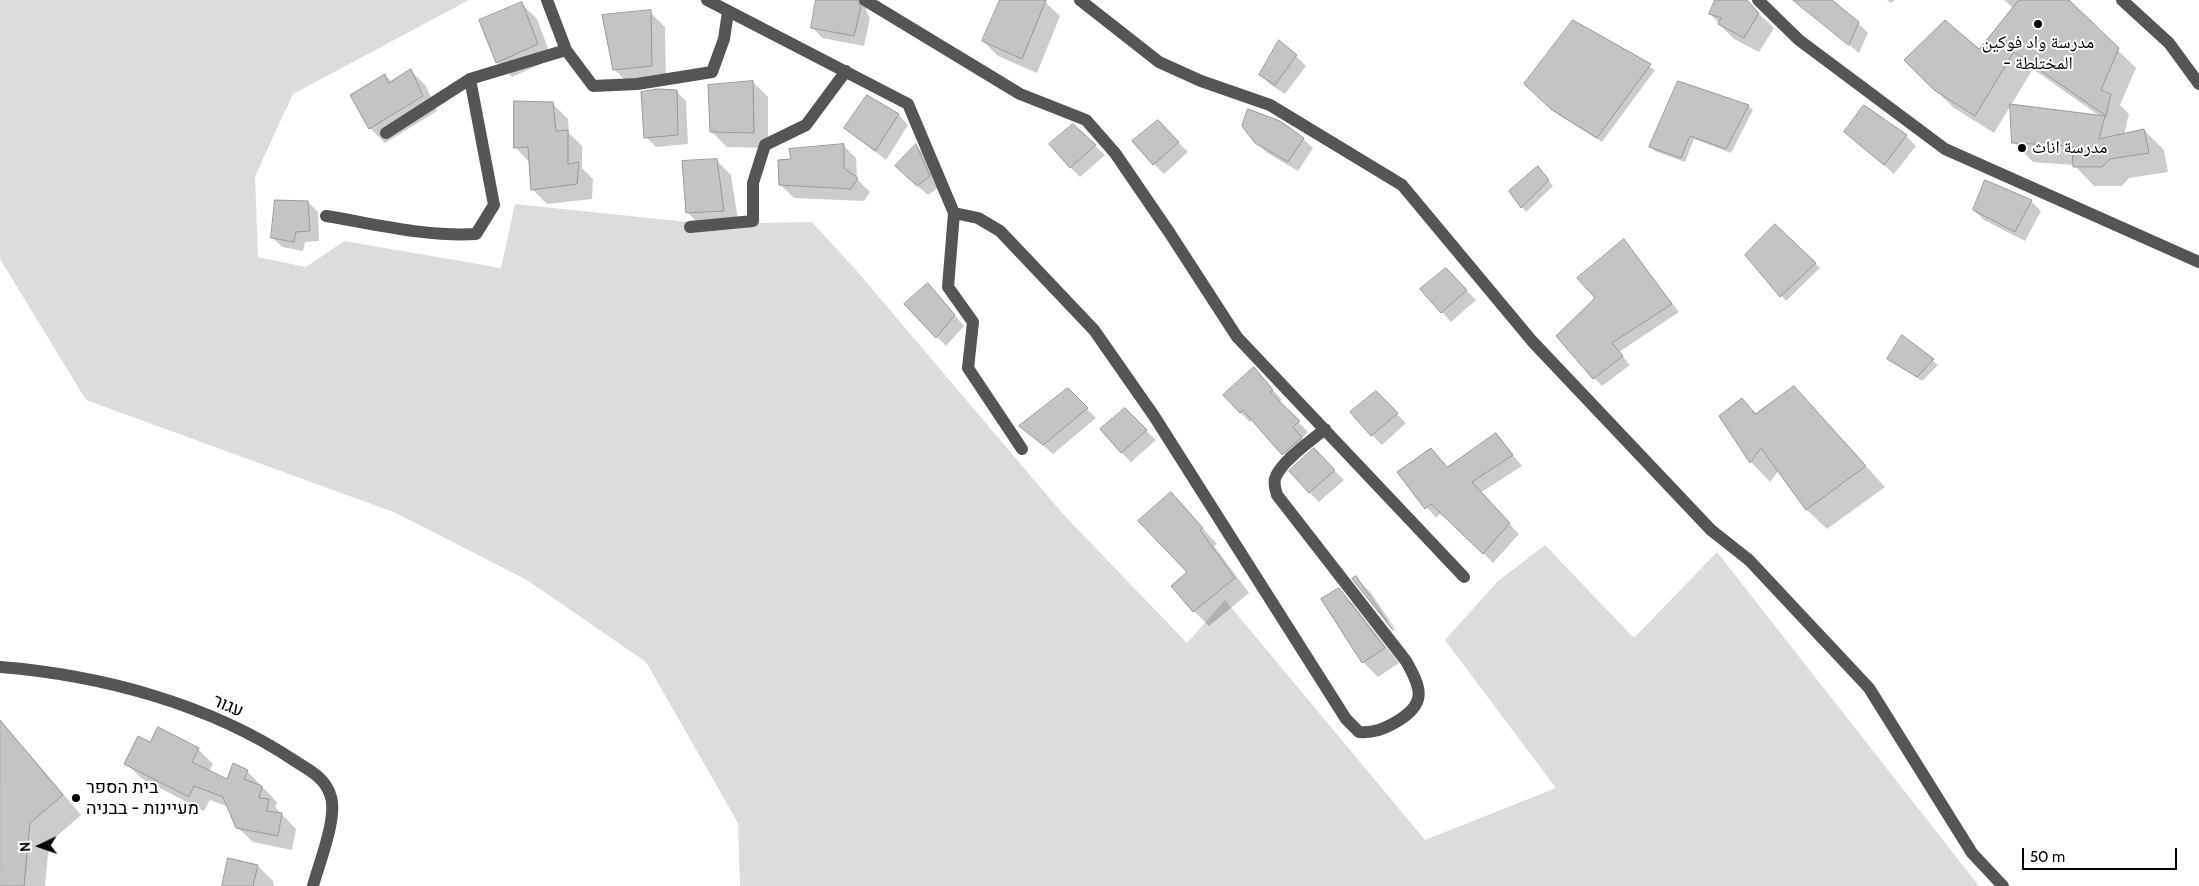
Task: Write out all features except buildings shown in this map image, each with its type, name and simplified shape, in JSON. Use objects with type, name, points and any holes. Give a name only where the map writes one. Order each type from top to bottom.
[{"type":"street","points":[[547,0],[566,50],[593,86],[637,84],[712,72],[724,39],[728,12]]},
{"type":"street","points":[[707,0],[908,104],[954,213],[948,287],[973,322],[968,368],[1022,449]]},
{"type":"street","points":[[865,0],[1020,94],[1086,120],[1115,153],[1237,337],[1464,577]]},
{"type":"street","points":[[1080,0],[1159,62],[1200,82],[1270,105],[1402,185],[1532,342],[1711,530],[1749,560],[1868,688],[1972,853],[2003,886]]},
{"type":"street","points":[[1758,0],[1799,40],[1945,149],[2199,262]]},
{"type":"street","points":[[2122,0],[2170,43],[2199,84]]},
{"type":"street","points":[[386,133],[470,79],[566,50]]},
{"type":"street","points":[[690,227],[753,221],[754,184],[765,145],[806,125],[846,71]]},
{"type":"street","points":[[326,216],[424,233],[476,234],[494,205],[470,79]]},
{"type":"street","points":[[954,213],[978,218],[1000,231],[1094,330],[1154,416],[1346,719],[1359,732],[1370,733],[1384,729],[1411,714],[1417,706],[1419,694],[1417,680],[1406,661],[1277,495],[1274,484],[1276,475],[1284,465],[1325,428]]},
{"type":"street","name":"עגור","points":[[0,667],[85,680],[165,701],[246,733],[284,753],[319,777],[330,792],[333,806],[313,886]]},
{"type":"shaded area","points":[[0,0],[469,0],[293,94],[255,176],[258,257],[306,267],[344,241],[501,268],[515,204],[707,224],[812,222],[856,270],[1063,514],[1187,643],[1225,600],[1425,840],[1556,788],[1445,640],[1498,581],[1545,545],[1634,638],[1717,552],[1979,886],[740,886],[738,823],[646,662],[527,580],[396,513],[86,400],[0,259]]},
{"type":"place","name":"مدرسة واد فوكين - المختلطة","points":[[2038,24]]},
{"type":"place","name":"مدرسة اناث","points":[[2022,148]]},
{"type":"place","name":"בית הספר מעיינות - בבניה","points":[[76,798]]}]
